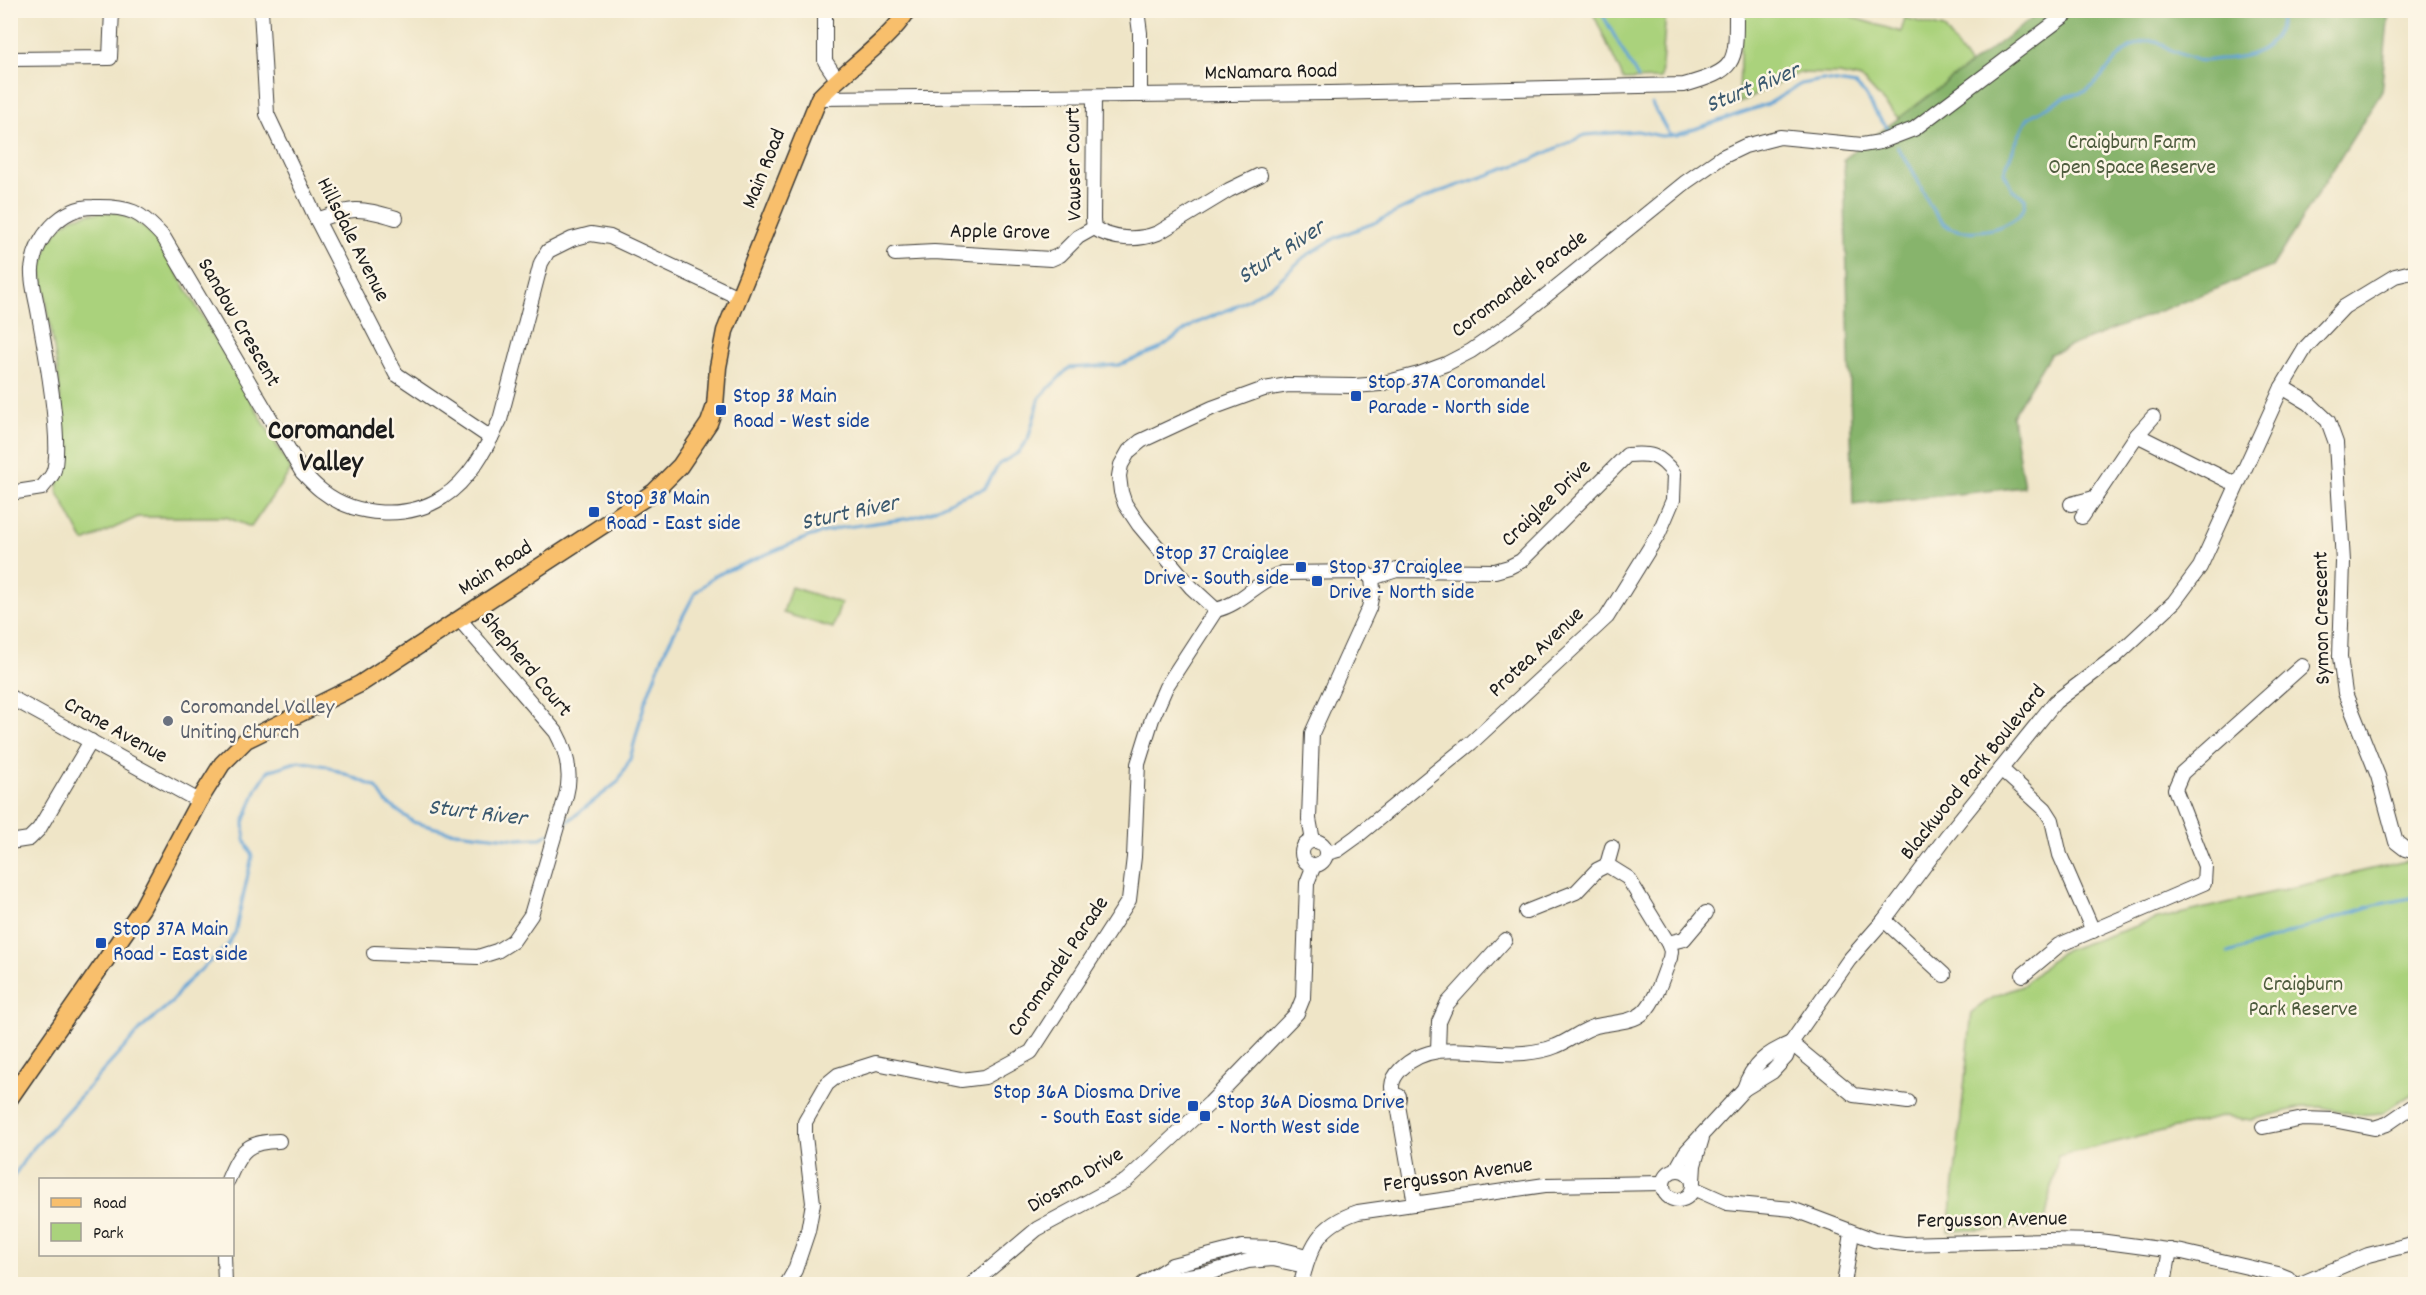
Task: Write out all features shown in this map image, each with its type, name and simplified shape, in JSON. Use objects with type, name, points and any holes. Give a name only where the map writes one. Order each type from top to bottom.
[{"type":"main road","name":"Main Road","points":[[10,1098],[142,908],[199,801],[222,764],[246,740],[360,684],[654,492],[668,480],[689,454],[709,423],[716,398],[721,349],[738,297],[819,98],[837,79],[900,24],[908,10]]},
{"type":"street","points":[[10,59],[110,58],[112,10]]},
{"type":"street","name":"Hillsdale Avenue","points":[[261,10],[267,114],[317,220],[396,374],[491,438]]},
{"type":"street","points":[[825,10],[825,61],[837,79]]},
{"type":"street","points":[[1137,10],[1140,33],[1140,95]]},
{"type":"street","name":"McNamara Road","points":[[819,98],[1094,96],[1684,85],[1721,72],[1730,64],[1736,52],[1736,10]]},
{"type":"street","name":"Coromandel Parade","points":[[787,1284],[795,1270],[808,1231],[813,1203],[804,1136],[805,1122],[827,1084],[838,1075],[876,1063],[961,1080],[985,1077],[1031,1052],[1130,900],[1138,764],[1152,718],[1166,687],[1216,610],[1191,587],[1125,504],[1120,492],[1119,476],[1121,465],[1129,451],[1141,441],[1212,408],[1264,389],[1288,385],[1380,384],[1446,364],[1471,351],[1517,320],[1686,182],[1722,157],[1745,146],[1780,137],[1862,145],[1885,140],[1912,130],[2072,10]]},
{"type":"street","name":"Vawser Court","points":[[1094,96],[1094,228],[1106,236],[1145,238],[1158,233],[1229,190],[1260,175]]},
{"type":"street","name":"Sandow Crescent","points":[[10,493],[42,488],[53,473],[56,450],[49,373],[32,270],[40,241],[60,217],[86,207],[120,207],[146,218],[164,238],[302,472],[323,492],[348,505],[375,513],[410,512],[443,498],[462,480],[491,438],[500,420],[536,275],[548,251],[572,239],[591,234],[610,237],[738,297]]},
{"type":"street","points":[[317,220],[338,212],[365,208],[396,218]]},
{"type":"street","name":"Apple Grove","points":[[895,254],[934,252],[1051,259],[1060,255],[1078,237],[1094,228]]},
{"type":"street","name":"Blackwood Park Boulevard","points":[[1676,1170],[1686,1152],[1744,1089],[1749,1074],[1758,1062],[1775,1050],[1791,1043],[1849,960],[1884,920],[1946,837],[2055,702],[2116,656],[2174,603],[2200,567],[2282,387],[2306,347],[2344,307],[2395,276],[2415,270]]},
{"type":"street","name":"Symon Crescent","points":[[2282,387],[2309,403],[2328,421],[2337,443],[2343,562],[2340,657],[2344,693],[2378,776],[2396,842],[2405,849],[2415,852]]},
{"type":"street","points":[[2082,517],[2137,435],[2153,417]]},
{"type":"street","points":[[2137,435],[2237,485]]},
{"type":"street","name":"Craiglee Drive","points":[[1216,610],[1230,607],[1270,577],[1282,573],[1365,572],[1372,578],[1397,570],[1495,571],[1509,567],[1521,561],[1627,455]]},
{"type":"street","name":"Protea Avenue","points":[[1327,853],[1338,850],[1356,837],[1471,743],[1607,617],[1659,534],[1673,500],[1674,474],[1665,463],[1656,456],[1627,455]]},
{"type":"street","points":[[2071,504],[2094,498]]},
{"type":"street","points":[[1313,841],[1309,819],[1312,733],[1369,608],[1373,589],[1372,578]]},
{"type":"street","name":"Shepherd Court","points":[[374,953],[478,957],[497,951],[513,941],[531,915],[556,832],[569,780],[562,744],[556,732],[460,620]]},
{"type":"street","points":[[2023,975],[2059,945],[2204,883],[2205,866],[2175,789],[2182,773],[2295,682],[2302,666]]},
{"type":"street","name":"Crane Avenue","points":[[10,697],[199,801]]},
{"type":"street","points":[[10,842],[29,839],[39,829],[91,741]]},
{"type":"street","points":[[2001,769],[2045,809],[2052,820],[2060,855],[2093,931]]},
{"type":"street","points":[[1313,841],[1321,843],[1327,853],[1324,861],[1314,865],[1306,862],[1302,852],[1306,845],[1313,841]]},
{"type":"street","points":[[1607,866],[1612,847]]},
{"type":"street","name":"Diosma Drive","points":[[972,1284],[1037,1229],[1126,1181],[1210,1103],[1297,1013],[1304,998],[1307,884],[1314,865]]},
{"type":"street","points":[[1526,912],[1576,892],[1597,870],[1607,866]]},
{"type":"street","points":[[1415,1204],[1398,1105],[1391,1092],[1392,1081],[1406,1065],[1418,1056],[1438,1050],[1524,1054],[1554,1047],[1594,1026],[1628,1020],[1643,1014],[1650,1005],[1670,958],[1668,943],[1628,878],[1607,866]]},
{"type":"street","points":[[1668,943],[1684,939],[1706,913]]},
{"type":"street","points":[[1884,920],[1944,975]]},
{"type":"street","points":[[1438,1050],[1439,1022],[1447,1004],[1505,940]]},
{"type":"street","points":[[1791,1043],[1854,1095],[1908,1102]]},
{"type":"street","points":[[2263,1127],[2303,1119],[2333,1120],[2374,1128],[2387,1124],[2415,1104]]},
{"type":"street","name":"Blackwood Park Boulevard","points":[[1693,1184],[1694,1165],[1703,1136]]},
{"type":"street","points":[[228,1178],[234,1164],[249,1147],[259,1141],[279,1141]]},
{"type":"street","points":[[1676,1170],[1686,1172],[1693,1184],[1691,1193],[1683,1200],[1673,1200],[1665,1193],[1663,1183],[1666,1176],[1676,1170]]},
{"type":"street","name":"Fergusson Avenue","points":[[1301,1284],[1306,1261],[1317,1239],[1328,1227],[1343,1217],[1358,1212],[1545,1185],[1663,1183]]},
{"type":"street","name":"Fergusson Avenue","points":[[1693,1184],[1727,1203],[1792,1209],[1874,1240],[1904,1244],[2046,1240],[2099,1241],[2170,1250],[2278,1274],[2288,1278],[2294,1284]]},
{"type":"street","points":[[1844,1284],[1852,1233]]},
{"type":"street","points":[[2300,1284],[2368,1255],[2415,1243]]},
{"type":"street","points":[[1145,1283],[1172,1265],[1242,1247],[1258,1246],[1306,1261]]},
{"type":"street","points":[[2164,1284],[2170,1250]]},
{"type":"street","points":[[224,1256],[225,1284]]},
{"type":"street","points":[[1197,1258],[1200,1279]]},
{"type":"street","points":[[1145,1283],[1200,1279],[1256,1260],[1306,1261]]},
{"type":"green space","points":[[1592,11],[1666,11],[1661,79],[1624,80]]},
{"type":"green space","points":[[1741,11],[1846,11],[1854,18],[1901,32],[1905,18],[1944,28],[1973,70],[1900,120],[1862,79],[1839,74],[1799,73],[1739,103]]},
{"type":"green space","name":"Craigburn Farm Open Space Reserve","points":[[2042,11],[2389,11],[2381,93],[2272,267],[2050,354],[2012,416],[2024,487],[1853,505],[1844,159]]},
{"type":"green space","points":[[114,212],[129,217],[141,225],[161,245],[291,470],[251,527],[226,517],[138,517],[84,542],[57,491],[65,452],[58,373],[41,268],[49,242],[72,218],[91,213]]},
{"type":"green space","points":[[791,587],[841,603],[833,628],[783,613]]},
{"type":"green space","name":"Craigburn Park Reserve","points":[[2415,859],[2415,1092],[2382,1113],[2358,1115],[2322,1107],[2302,1107],[2251,1120],[2225,1116],[2058,1156],[2044,1227],[1949,1231],[1972,1012],[1993,997],[2022,986],[2061,952],[2154,920]]},
{"type":"waterway","points":[[1600,10],[1638,78]]},
{"type":"waterway","name":"Sturt River","points":[[1897,146],[1929,204],[1946,225],[1955,229],[1980,231],[2007,224],[2024,208],[2025,198],[2012,189],[2004,172],[2028,118],[2064,98],[2087,91],[2129,48],[2147,41],[2158,42],[2199,61],[2254,53],[2263,49],[2277,34],[2282,10]]},
{"type":"waterway","name":"Sturt River","points":[[563,825],[618,782],[630,759],[645,702],[666,648],[695,593],[714,576],[808,537],[839,528],[911,518],[984,489],[999,464],[1018,453],[1028,439],[1040,397],[1069,368],[1119,365],[1159,349],[1194,324],[1234,307],[1277,282],[1304,257],[1337,237],[1374,223],[1436,193],[1531,160],[1585,135],[1637,131],[1661,136],[1677,135],[1768,104],[1801,84],[1823,80],[1856,85],[1865,94],[1877,115],[1890,131]]},
{"type":"waterway","points":[[1652,104],[1670,136]]},
{"type":"waterway","name":"Sturt River","points":[[10,1182],[28,1154],[143,1027],[171,1003],[184,985],[227,946],[235,933],[252,856],[245,840],[244,822],[257,788],[268,771],[299,761],[326,766],[376,787],[386,802],[413,822],[447,831],[518,839],[541,838],[550,833]]},
{"type":"waterway","points":[[2228,953],[2375,905],[2416,897]]},
{"type":"place","name":"Stop 37A Coromandel Parade - North side","points":[[1356,396]]},
{"type":"place","name":"Stop 38 Main Road - West side","points":[[721,410]]},
{"type":"place","name":"Stop 38 Main Road - East side","points":[[594,512]]},
{"type":"place","name":"Stop 37 Craiglee Drive - South side","points":[[1301,567]]},
{"type":"place","name":"Stop 37 Craiglee Drive - North side","points":[[1317,581]]},
{"type":"place","name":"Coromandel Valley Uniting Church","points":[[168,721]]},
{"type":"place","name":"Stop 37A Main Road - East side","points":[[101,943]]},
{"type":"place","name":"Stop 36A Diosma Drive - South East side","points":[[1193,1106]]},
{"type":"place","name":"Stop 36A Diosma Drive - North West side","points":[[1205,1116]]},
{"type":"district","name":"Coromandel Valley","points":[[331,449]]}]
